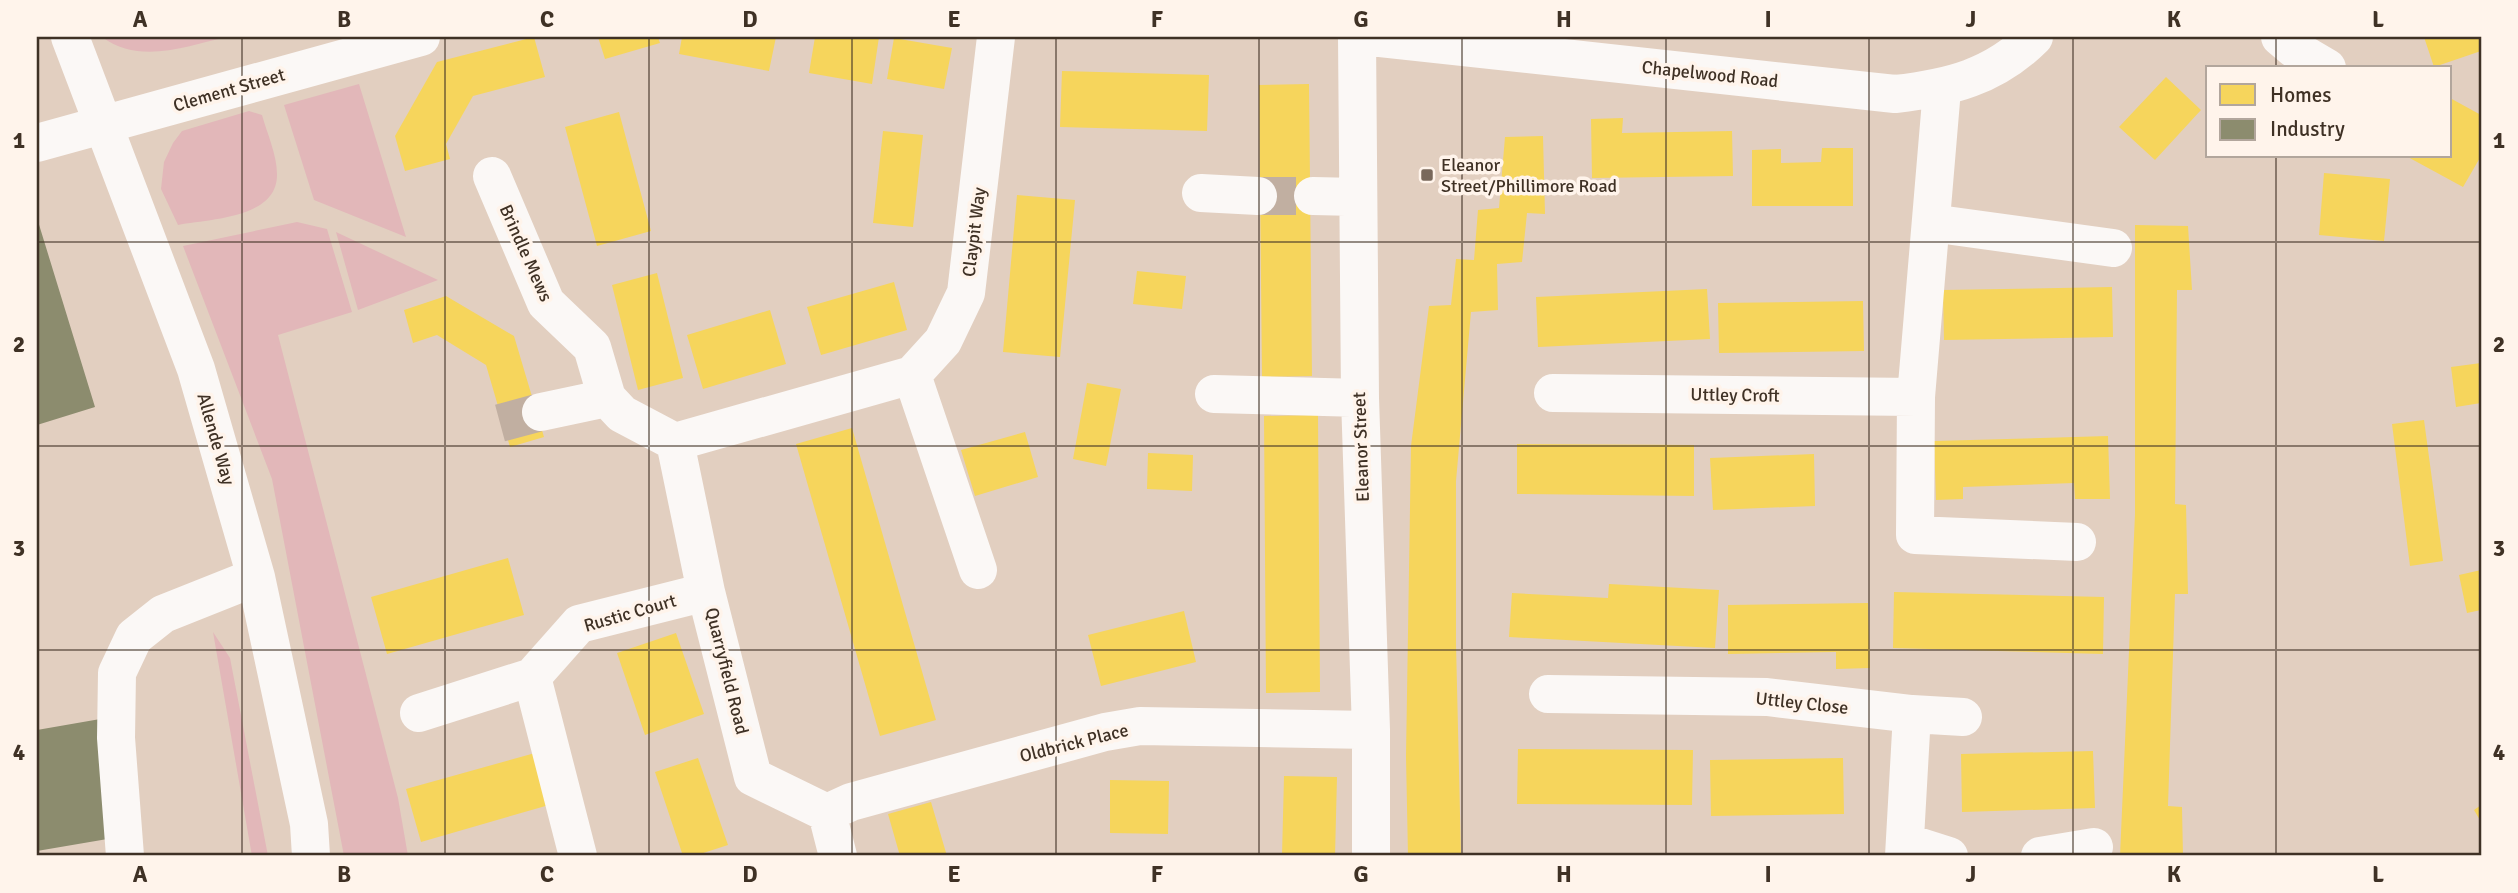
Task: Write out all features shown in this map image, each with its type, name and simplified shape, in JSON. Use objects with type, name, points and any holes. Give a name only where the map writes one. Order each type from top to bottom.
[{"type":"street","name":"Allende Way","points":[[70,37],[196,369],[256,577],[309,824],[311,856]]},
{"type":"street","name":"Clement Street","points":[[37,143],[421,37]]},
{"type":"street","name":"Claypit Way","points":[[912,375],[943,341],[966,293],[996,37]]},
{"type":"street","name":"Eleanor Street","points":[[1357,37],[1360,398],[1371,730],[1371,856]]},
{"type":"street","name":"Chapelwood Road","points":[[1371,37],[1895,94],[1942,89],[1984,74],[2034,37]]},
{"type":"street","points":[[2280,37],[2324,66]]},
{"type":"street","points":[[1942,89],[1916,397],[1914,535],[2077,541]]},
{"type":"street","name":"Brindle Mews","points":[[492,176],[546,303],[592,347],[607,398]]},
{"type":"street","points":[[1201,193],[1258,196]]},
{"type":"street","points":[[1313,196],[1357,197]]},
{"type":"street","points":[[1931,223],[2113,248]]},
{"type":"street","points":[[541,412],[607,398],[622,414],[675,442],[912,375],[978,570]]},
{"type":"street","name":"Uttley Croft","points":[[1553,393],[1916,397]]},
{"type":"street","points":[[1214,394],[1360,398]]},
{"type":"street","name":"Quarryfield Road","points":[[675,442],[706,593],[753,777],[827,813]]},
{"type":"street","points":[[125,856],[116,738],[117,673],[134,637],[163,614],[256,577]]},
{"type":"street","name":"Rustic Court","points":[[532,677],[579,624],[706,593]]},
{"type":"street","points":[[419,713],[532,677],[578,856]]},
{"type":"street","name":"Uttley Close","points":[[1548,694],[1767,697],[1912,714],[1963,717]]},
{"type":"street","points":[[1912,714],[1904,849],[1949,856]]},
{"type":"street","name":"Oldbrick Place","points":[[827,813],[851,802],[1105,732],[1140,726],[1371,730]]},
{"type":"street","points":[[827,813],[838,856]]},
{"type":"street","points":[[2040,856],[2094,847]]},
{"type":"shaded area","points":[[102,37],[227,37],[147,52],[117,45]]},
{"type":"shaded area","points":[[359,84],[406,237],[314,200],[284,105]]},
{"type":"shaded area","points":[[249,111],[262,115],[275,159],[277,174],[274,189],[266,200],[239,214],[178,225],[161,189],[164,162],[173,143],[182,131]]},
{"type":"shaded area","points":[[297,222],[327,229],[352,312],[278,335],[398,798],[408,856],[344,856],[272,479],[183,246]]},
{"type":"shaded area","points":[[336,232],[438,280],[358,310]]},
{"type":"shaded area","points":[[213,632],[230,658],[268,856],[252,856]]},
{"type":"building: Homes","points":[[534,37],[545,77],[473,96],[446,144],[450,159],[405,171],[395,136],[437,62]]},
{"type":"building: Homes","points":[[598,37],[658,37],[660,43],[605,59]]},
{"type":"building: Homes","points":[[682,37],[776,37],[769,71],[679,54]]},
{"type":"building: Homes","points":[[815,37],[879,37],[872,84],[809,73]]},
{"type":"building: Homes","points":[[2424,37],[2481,37],[2481,51],[2434,66]]},
{"type":"building: Homes","points":[[894,38],[952,48],[944,89],[887,79]]},
{"type":"building: Homes","points":[[1062,71],[1209,75],[1207,131],[1060,127]]},
{"type":"building: Homes","points":[[2166,77],[2201,110],[2155,160],[2119,127]]},
{"type":"building: Homes","points":[[1309,84],[1312,376],[1262,377],[1259,85]]},
{"type":"building: Homes","points":[[2452,99],[2481,115],[2481,156],[2463,187],[2410,158],[2452,158]]},
{"type":"building: Homes","points":[[619,112],[651,231],[597,246],[565,127]]},
{"type":"building: Homes","points":[[1623,118],[1622,133],[1732,131],[1733,176],[1592,178],[1591,119]]},
{"type":"building: Homes","points":[[883,131],[923,135],[913,227],[873,223]]},
{"type":"building: Homes","points":[[1543,136],[1545,214],[1527,213],[1522,262],[1497,264],[1498,310],[1471,312],[1456,481],[1456,644],[1461,856],[1408,856],[1406,756],[1411,446],[1429,306],[1451,305],[1456,259],[1474,260],[1478,210],[1499,208],[1505,137]]},
{"type":"building: Homes","points":[[1822,148],[1853,148],[1853,206],[1752,206],[1752,150],[1781,149],[1781,163],[1821,162]]},
{"type":"building: Homes","points":[[2324,173],[2390,179],[2384,241],[2319,235]]},
{"type":"building: Homes","points":[[1017,195],[1075,200],[1060,357],[1003,352]]},
{"type":"building: Homes","points":[[2135,225],[2188,226],[2192,290],[2177,290],[2175,504],[2186,505],[2188,594],[2175,594],[2168,806],[2182,807],[2183,856],[2120,856],[2135,514]]},
{"type":"building: Homes","points":[[1137,271],[1186,276],[1182,309],[1133,304]]},
{"type":"building: Homes","points":[[657,273],[683,378],[638,390],[612,285]]},
{"type":"building: Homes","points":[[894,282],[907,330],[821,355],[807,307]]},
{"type":"building: Homes","points":[[2112,287],[2113,337],[1944,340],[1943,290]]},
{"type":"building: Homes","points":[[1707,289],[1710,339],[1538,347],[1536,297]]},
{"type":"building: Homes","points":[[446,296],[514,336],[544,437],[510,447],[486,365],[437,335],[413,343],[404,310]]},
{"type":"building: Homes","points":[[1863,301],[1864,351],[1719,353],[1718,303]]},
{"type":"building: Homes","points":[[770,310],[786,364],[703,389],[687,335]]},
{"type":"building: Homes","points":[[2481,363],[2481,403],[2456,407],[2451,367]]},
{"type":"building: Homes","points":[[1087,383],[1121,389],[1106,466],[1073,459]]},
{"type":"building: Homes","points":[[1318,415],[1320,692],[1266,693],[1264,416]]},
{"type":"building: Homes","points":[[2424,420],[2443,561],[2410,566],[2392,424]]},
{"type":"building: Homes","points":[[852,428],[936,720],[880,736],[796,444]]},
{"type":"building: Homes","points":[[1025,432],[1038,477],[975,496],[961,450]]},
{"type":"building: Homes","points":[[2108,436],[2110,499],[2075,499],[2074,483],[1963,487],[1963,499],[1936,500],[1934,441]]},
{"type":"building: Homes","points":[[1517,444],[1694,445],[1694,496],[1517,494]]},
{"type":"building: Homes","points":[[1148,453],[1193,455],[1192,491],[1147,489]]},
{"type":"building: Homes","points":[[1814,454],[1815,506],[1713,510],[1710,458]]},
{"type":"building: Homes","points":[[508,558],[524,615],[387,654],[371,597]]},
{"type":"building: Homes","points":[[2481,570],[2481,610],[2467,613],[2459,575]]},
{"type":"building: Homes","points":[[1609,584],[1719,590],[1715,648],[1509,637],[1512,593],[1608,598]]},
{"type":"building: Homes","points":[[1894,592],[2104,597],[2103,654],[1893,648]]},
{"type":"building: Homes","points":[[1868,603],[1870,668],[1836,669],[1836,652],[1728,654],[1728,605]]},
{"type":"building: Homes","points":[[1184,611],[1196,662],[1101,686],[1088,635]]},
{"type":"building: Homes","points":[[676,633],[704,714],[645,735],[617,653]]},
{"type":"building: Homes","points":[[1518,749],[1693,750],[1692,805],[1517,804]]},
{"type":"building: Homes","points":[[2093,751],[2095,808],[1962,812],[1961,754]]},
{"type":"building: Homes","points":[[535,753],[549,805],[421,842],[406,789]]},
{"type":"building: Homes","points":[[698,758],[728,845],[694,856],[683,856],[655,772]]},
{"type":"building: Homes","points":[[1843,758],[1844,814],[1711,816],[1710,760]]},
{"type":"building: Homes","points":[[1284,776],[1337,777],[1335,856],[1282,856]]},
{"type":"building: Homes","points":[[1110,780],[1169,781],[1168,834],[1110,833]]},
{"type":"building: Homes","points":[[931,802],[947,856],[900,856],[888,814]]},
{"type":"building: Homes","points":[[2481,805],[2481,822],[2474,810]]},
{"type":"building: Industry","points":[[37,218],[95,407],[37,425]]},
{"type":"building: Industry","points":[[106,718],[125,836],[37,851],[37,730]]},
{"type":"tunnel","points":[[1258,196],[1313,196]]},
{"type":"tunnel","points":[[500,423],[541,412]]},
{"type":"place","name":"Eleanor Street/Phillimore Road","points":[[1427,175]]}]
